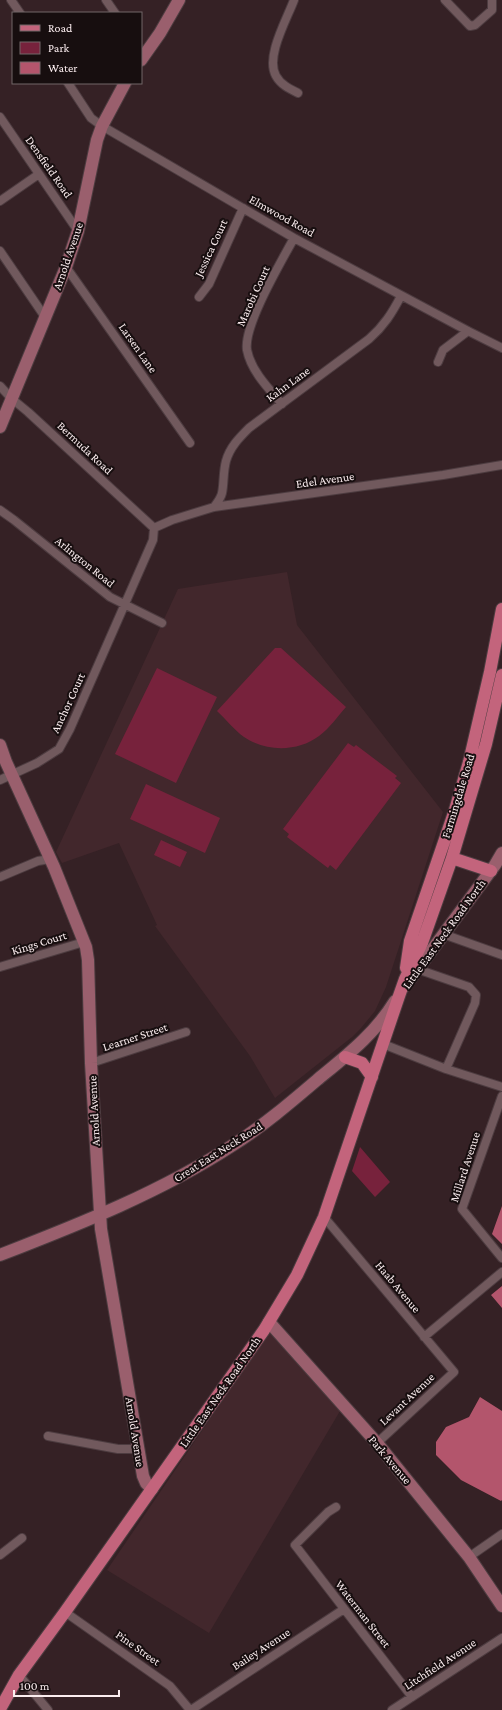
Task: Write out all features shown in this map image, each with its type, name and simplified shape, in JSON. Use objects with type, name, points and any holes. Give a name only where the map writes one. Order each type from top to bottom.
[{"type":"main road","name":"Farmingdale Road","points":[[405,979],[410,941],[455,810],[469,762],[489,678],[502,609]]},
{"type":"main road","name":"Farmingdale Road","points":[[382,1044],[405,979],[422,943],[452,858],[482,759],[502,675]]},
{"type":"main road","points":[[452,858],[498,862]]},
{"type":"main road","name":"Little East Neck Road North","points":[[0,1710],[19,1675],[269,1322],[297,1275],[324,1217],[382,1044]]},
{"type":"main road","points":[[345,1057],[362,1063],[372,1077]]},
{"type":"street","points":[[11,0],[19,12]]},
{"type":"street","points":[[106,0],[114,12]]},
{"type":"street","points":[[142,55],[160,33],[179,0]]},
{"type":"street","points":[[294,0],[273,54],[273,66],[276,76],[285,85],[298,93]]},
{"type":"street","points":[[445,0],[470,26],[475,25],[492,10],[492,0]]},
{"type":"street","name":"Elmwood Road","points":[[69,84],[91,118],[102,126],[294,238],[401,296],[502,348]]},
{"type":"street","name":"Arnold Avenue","points":[[0,427],[66,267],[78,231],[97,140],[102,126],[124,84]]},
{"type":"street","name":"Densfield Road","points":[[0,117],[78,231]]},
{"type":"street","points":[[0,201],[39,174]]},
{"type":"street","name":"Jessica Court","points":[[199,297],[209,284],[242,208]]},
{"type":"street","name":"Marobi Court","points":[[282,404],[262,380],[252,365],[247,351],[247,340],[250,324],[294,238]]},
{"type":"street","points":[[0,251],[45,317]]},
{"type":"street","name":"Larsen Lane","points":[[66,267],[190,443]]},
{"type":"street","name":"Kahn Lane","points":[[214,507],[222,494],[225,467],[231,448],[249,428],[382,328],[401,296]]},
{"type":"street","points":[[438,362],[443,350],[468,331]]},
{"type":"street","name":"Bermuda Road","points":[[0,386],[11,398],[154,528]]},
{"type":"street","name":"Edel Avenue","points":[[154,528],[172,520],[214,507],[443,475],[502,465]]},
{"type":"street","name":"Arlington Road","points":[[0,510],[110,597],[125,606],[162,623]]},
{"type":"street","name":"Anchor Court","points":[[0,780],[44,759],[59,749],[70,729],[154,540],[154,528]]},
{"type":"street","name":"Arnold Avenue","points":[[0,745],[50,859],[84,942],[88,960],[91,1064],[100,1214],[104,1248],[143,1478],[152,1489]]},
{"type":"street","points":[[0,877],[38,861],[50,859]]},
{"type":"street","name":"Little East Neck Road North","points":[[399,996],[417,969],[498,862]]},
{"type":"street","points":[[443,934],[502,955]]},
{"type":"street","name":"Kings Court","points":[[0,967],[84,942]]},
{"type":"street","points":[[417,969],[469,987],[476,995],[475,1003],[446,1069]]},
{"type":"street","name":"Great East Neck Road","points":[[0,1254],[100,1214],[172,1180],[234,1144],[278,1113],[345,1057],[373,1031],[399,996]]},
{"type":"street","name":"Learner Street","points":[[91,1064],[186,1032]]},
{"type":"street","points":[[382,1044],[446,1069],[502,1087]]},
{"type":"street","name":"Millard Avenue","points":[[502,1096],[462,1209],[502,1258]]},
{"type":"street","name":"Haab Avenue","points":[[324,1217],[454,1372]]},
{"type":"street","points":[[424,1337],[502,1272]]},
{"type":"street","name":"Park Avenue","points":[[269,1322],[377,1443],[469,1557],[502,1606]]},
{"type":"street","name":"Levant Avenue","points":[[377,1443],[454,1372]]},
{"type":"street","points":[[48,1436],[118,1449],[138,1449]]},
{"type":"street","name":"Waterman Street","points":[[336,1507],[328,1512],[295,1545],[412,1697]]},
{"type":"street","points":[[469,1557],[502,1534]]},
{"type":"street","points":[[0,1555],[22,1538]]},
{"type":"street","name":"Bailey Avenue","points":[[191,1710],[344,1609]]},
{"type":"street","name":"Pine Street","points":[[65,1612],[170,1686],[191,1710]]},
{"type":"street","name":"Litchfield Avenue","points":[[392,1710],[502,1638]]},
{"type":"street","points":[[19,1675],[48,1710]]},
{"type":"shaded area","points":[[287,572],[297,625],[443,812],[386,987],[375,1011],[352,1037],[275,1098],[250,1056],[155,926],[157,925],[119,843],[62,863],[56,852],[178,589]]},
{"type":"shaded area","points":[[270,1331],[340,1411],[209,1633],[107,1570]]},
{"type":"green space","points":[[275,648],[281,648],[346,707],[323,733],[302,745],[282,748],[253,742],[233,728],[217,711]]},
{"type":"green space","points":[[157,668],[217,697],[176,783],[115,754]]},
{"type":"green space","points":[[348,743],[354,747],[356,745],[397,776],[395,778],[401,783],[336,870],[330,865],[328,868],[287,837],[289,834],[283,829]]},
{"type":"green space","points":[[146,784],[220,818],[205,853],[130,819]]},
{"type":"green space","points":[[161,840],[187,852],[180,867],[154,855]]},
{"type":"green space","points":[[360,1147],[390,1182],[375,1197],[352,1171]]},
{"type":"water","points":[[502,1206],[502,1244],[492,1234]]},
{"type":"water","points":[[502,1286],[502,1308],[491,1295]]},
{"type":"water","points":[[480,1397],[502,1411],[501,1501],[461,1480],[436,1455],[436,1442],[446,1427],[469,1417]]}]
